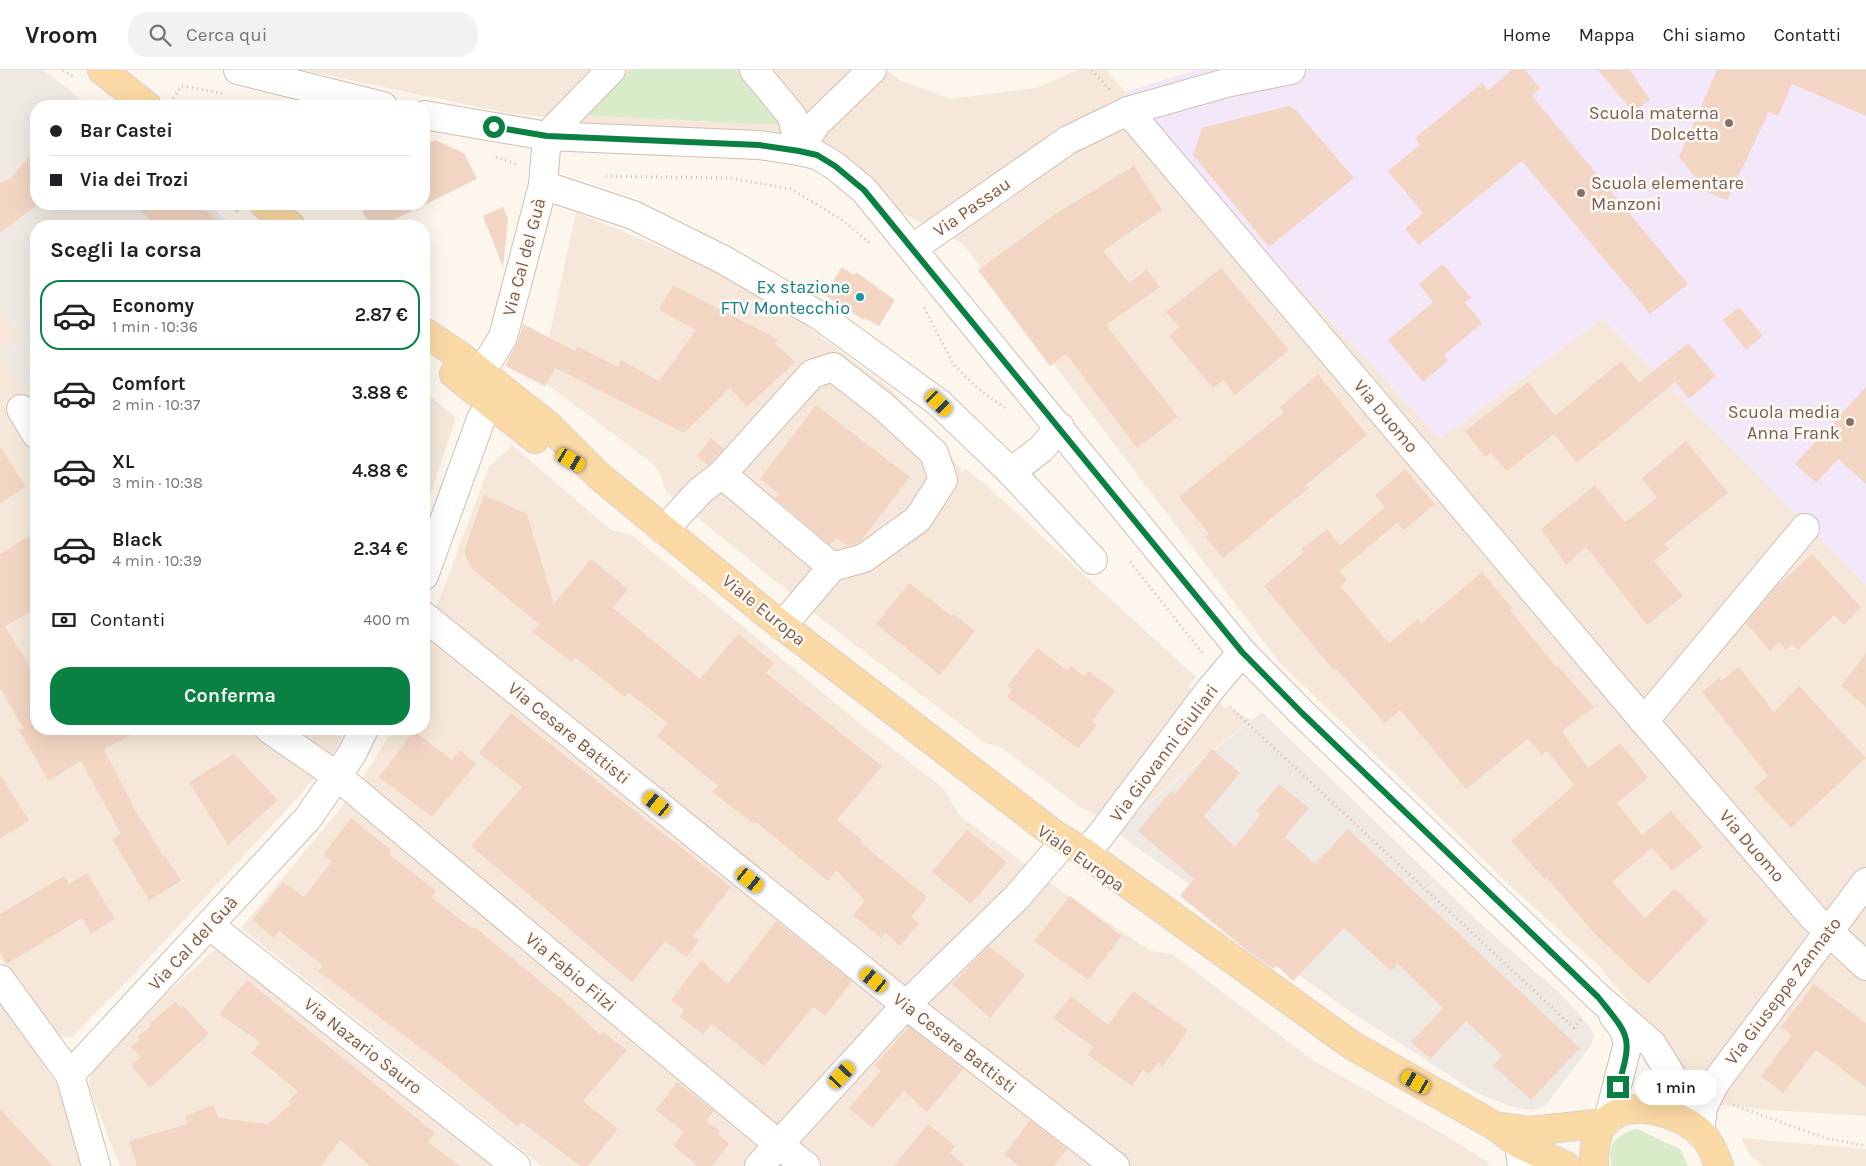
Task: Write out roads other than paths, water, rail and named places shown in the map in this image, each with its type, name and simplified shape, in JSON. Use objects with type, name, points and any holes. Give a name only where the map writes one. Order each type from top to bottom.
[{"type":"main road","points":[[102,70],[154,100]]},
{"type":"main road","points":[[271,210],[284,220]]},
{"type":"main road","name":"Viale Europa","points":[[430,336],[549,426],[599,476],[782,626],[1073,849],[1215,947],[1353,1046],[1495,1126],[1521,1155],[1566,1166]]},
{"type":"main road","name":"Viale Europa","points":[[430,347],[451,371],[491,406],[542,444],[599,476]]},
{"type":"main road","name":"Viale Europa","points":[[1495,1126],[1530,1131],[1606,1121],[1626,1111],[1643,1109],[1664,1112],[1692,1127]]},
{"type":"main road","points":[[1594,1166],[1596,1142],[1606,1121]]},
{"type":"main road","points":[[1692,1127],[1714,1151],[1719,1166]]},
{"type":"street","points":[[238,70],[295,78],[364,100]]},
{"type":"street","points":[[547,136],[611,70]]},
{"type":"street","points":[[754,70],[792,116],[799,151]]},
{"type":"street","points":[[799,151],[816,124],[872,70]]},
{"type":"street","name":"Via Passau","points":[[913,248],[1068,140],[1128,111],[1226,83],[1291,70]]},
{"type":"street","name":"Via Duomo","points":[[1128,111],[1644,721],[1828,932],[1866,966]]},
{"type":"street","points":[[430,115],[547,136],[759,145],[817,155],[835,166],[864,190],[913,248],[938,283],[1060,427],[1242,652],[1302,713],[1598,997],[1652,1044],[1674,1078],[1692,1127]]},
{"type":"street","name":"Via Cal del Guà","points":[[481,373],[503,337],[543,185],[547,136]]},
{"type":"street","points":[[543,185],[633,215],[722,259],[820,316],[939,403],[1010,472],[1093,560]]},
{"type":"street","points":[[664,530],[700,491],[722,474],[812,374],[833,368],[883,406],[934,452],[943,480],[918,519],[864,558],[832,567],[782,626]]},
{"type":"street","points":[[430,559],[481,419],[491,406]]},
{"type":"street","points":[[21,409],[30,424]]},
{"type":"street","points":[[1010,472],[1041,449],[1060,427]]},
{"type":"street","points":[[722,474],[832,567]]},
{"type":"street","points":[[1644,721],[1805,528]]},
{"type":"street","name":"Via Cesare Battisti","points":[[430,621],[906,1005],[1114,1166]]},
{"type":"street","name":"Via Giovanni Giuliari","points":[[760,1166],[906,1005],[1016,898],[1073,849],[1100,836],[1210,690],[1242,652]]},
{"type":"street","name":"Via Fabio Filzi","points":[[278,735],[337,776],[806,1166]]},
{"type":"street","name":"Via Cal del Guà","points":[[70,1075],[308,818],[352,754],[361,735]]},
{"type":"street","name":"Via Giuseppe Zannato","points":[[1692,1127],[1715,1083],[1866,882]]},
{"type":"street","name":"Via Nazario Sauro","points":[[210,926],[516,1166]]},
{"type":"street","points":[[0,979],[70,1075],[96,1166]]},
{"type":"street","points":[[1598,997],[1624,1030],[1628,1043],[1606,1121]]},
{"type":"place","name":"Scuola materna Dolcetta","points":[[1729,123]]},
{"type":"place","name":"Scuola elementare Manzoni","points":[[1581,193]]},
{"type":"place","name":"Ex stazione FTV Montecchio","points":[[860,297]]},
{"type":"place","name":"Scuola media Anna Frank","points":[[1850,422]]}]
